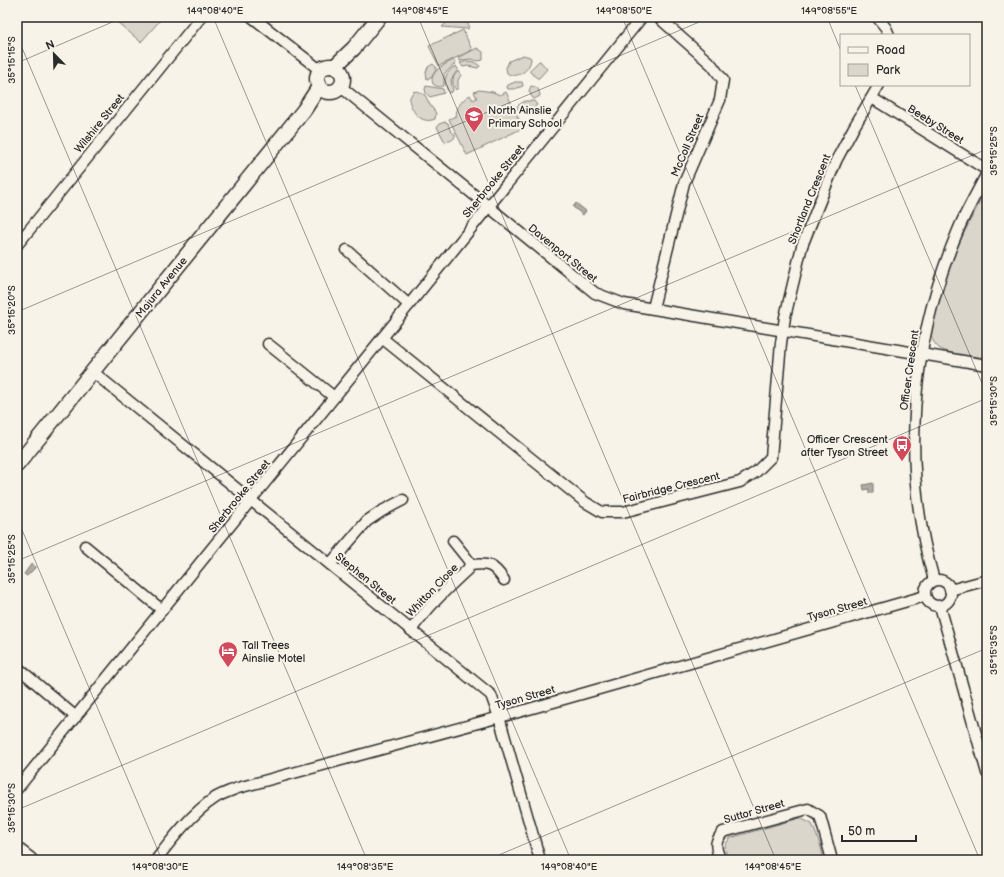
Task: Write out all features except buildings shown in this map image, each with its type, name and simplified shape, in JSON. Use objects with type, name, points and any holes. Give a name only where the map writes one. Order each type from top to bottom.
[{"type":"main road","points":[[333,81],[354,48],[379,17]]},
{"type":"main road","points":[[320,70],[326,66],[333,81]]},
{"type":"main road","name":"Majura Avenue","points":[[17,466],[304,110],[333,81]]},
{"type":"main road","points":[[17,850],[30,860]]},
{"type":"street","name":"Wilshire Street","points":[[17,245],[201,17]]},
{"type":"street","points":[[252,17],[320,70]]},
{"type":"street","name":"Sherbrooke Street","points":[[17,790],[642,17]]},
{"type":"street","name":"McColl Street","points":[[653,308],[684,183],[720,100],[723,80],[712,65],[658,17]]},
{"type":"street","points":[[877,17],[886,28],[889,34]]},
{"type":"street","name":"Davenport Street","points":[[333,81],[595,294],[624,304],[987,365]]},
{"type":"street","name":"Shortland Crescent","points":[[783,330],[802,246],[836,161],[878,86]]},
{"type":"street","name":"Beeby Street","points":[[872,98],[987,170]]},
{"type":"street","name":"Officer Crescent","points":[[934,580],[924,541],[919,510],[913,440],[917,353],[932,308],[942,271],[957,232],[987,173]]},
{"type":"street","points":[[347,250],[409,305]]},
{"type":"street","name":"Fairbridge Crescent","points":[[382,338],[584,502],[602,512],[623,512],[740,482],[756,472],[771,457],[783,330]]},
{"type":"street","points":[[268,344],[334,397]]},
{"type":"street","name":"Stephen Street","points":[[93,372],[491,695],[499,717],[540,860]]},
{"type":"street","points":[[330,564],[367,521],[403,500]]},
{"type":"street","name":"Whitton Close","points":[[453,541],[469,561],[470,565]]},
{"type":"street","points":[[85,546],[162,610]]},
{"type":"street","name":"Whitton Close","points":[[470,565],[490,565],[495,568],[504,580]]},
{"type":"street","name":"Whitton Close","points":[[411,630],[426,611],[468,569],[470,565]]},
{"type":"street","points":[[934,580],[943,581],[949,586],[950,590],[951,595],[949,600],[940,606],[931,604],[925,596],[928,585],[934,580]]},
{"type":"street","points":[[950,590],[987,580]]},
{"type":"street","name":"Tyson Street","points":[[156,860],[168,844],[198,811],[215,798],[238,788],[499,717],[925,596]]},
{"type":"street","points":[[940,606],[985,755],[987,773]]},
{"type":"street","points":[[17,667],[76,716]]},
{"type":"street","name":"Suttor Street","points":[[720,860],[716,845],[717,839],[723,832],[808,809],[820,816],[832,860]]},
{"type":"green space","points":[[111,17],[163,17],[141,42]]},
{"type":"green space","points":[[456,19],[467,23],[469,25],[468,29],[442,27],[448,21]]},
{"type":"green space","points":[[463,30],[472,50],[439,66],[429,46]]},
{"type":"green space","points":[[477,48],[483,52],[483,60],[479,61],[470,59],[460,61],[458,58]]},
{"type":"green space","points":[[523,55],[530,57],[531,59],[526,70],[519,75],[511,75],[507,73],[506,68],[509,61]]},
{"type":"green space","points":[[454,60],[456,63],[444,74],[444,85],[439,87],[433,84],[432,80],[435,72],[442,66]]},
{"type":"green space","points":[[467,61],[474,62],[480,66],[478,68],[468,66],[463,67],[460,63]]},
{"type":"green space","points":[[539,61],[547,69],[539,78],[537,78],[530,72],[530,70]]},
{"type":"green space","points":[[433,64],[436,67],[436,70],[431,78],[427,79],[426,72],[428,67]]},
{"type":"green space","points":[[456,66],[458,69],[451,80],[453,91],[449,93],[445,81],[449,71]]},
{"type":"green space","points":[[459,71],[461,75],[458,80],[458,88],[456,90],[453,85],[453,79]]},
{"type":"green space","points":[[515,82],[522,82],[523,86],[508,89],[508,85]]},
{"type":"green space","points":[[426,86],[443,89],[444,93],[430,97],[426,93]]},
{"type":"green space","points":[[531,86],[538,89],[540,96],[534,99],[532,97],[529,91]]},
{"type":"green space","points":[[479,90],[493,92],[500,95],[506,92],[523,128],[467,155],[449,119],[456,116],[459,106],[467,97],[470,95],[473,100],[477,98],[474,92]]},
{"type":"green space","points":[[417,91],[425,95],[436,113],[435,119],[425,120],[414,112],[409,99],[413,92]]},
{"type":"green space","points":[[525,101],[534,101],[537,105],[528,113],[518,110],[517,106]]},
{"type":"green space","points":[[445,122],[448,123],[450,130],[455,137],[450,141],[445,142],[437,127],[439,124]]},
{"type":"green space","points":[[987,192],[987,358],[962,355],[943,350],[935,344],[931,334],[938,302],[948,269],[969,223],[985,193]]},
{"type":"green space","points":[[800,818],[812,824],[820,844],[824,860],[727,860],[725,845],[730,838]]},
{"type":"shaded area","points":[[576,203],[586,211],[583,215],[573,207]]},
{"type":"shaded area","points":[[873,483],[873,493],[869,493],[869,489],[864,490],[863,485]]},
{"type":"shaded area","points":[[32,563],[35,568],[27,576],[24,574]]},
{"type":"place","name":"North Ainslie Primary School","points":[[474,133]]},
{"type":"place","name":"Officer Crescent after Tyson Street","points":[[902,462]]},
{"type":"place","name":"Tall Trees Ainslie Motel","points":[[228,668]]}]
